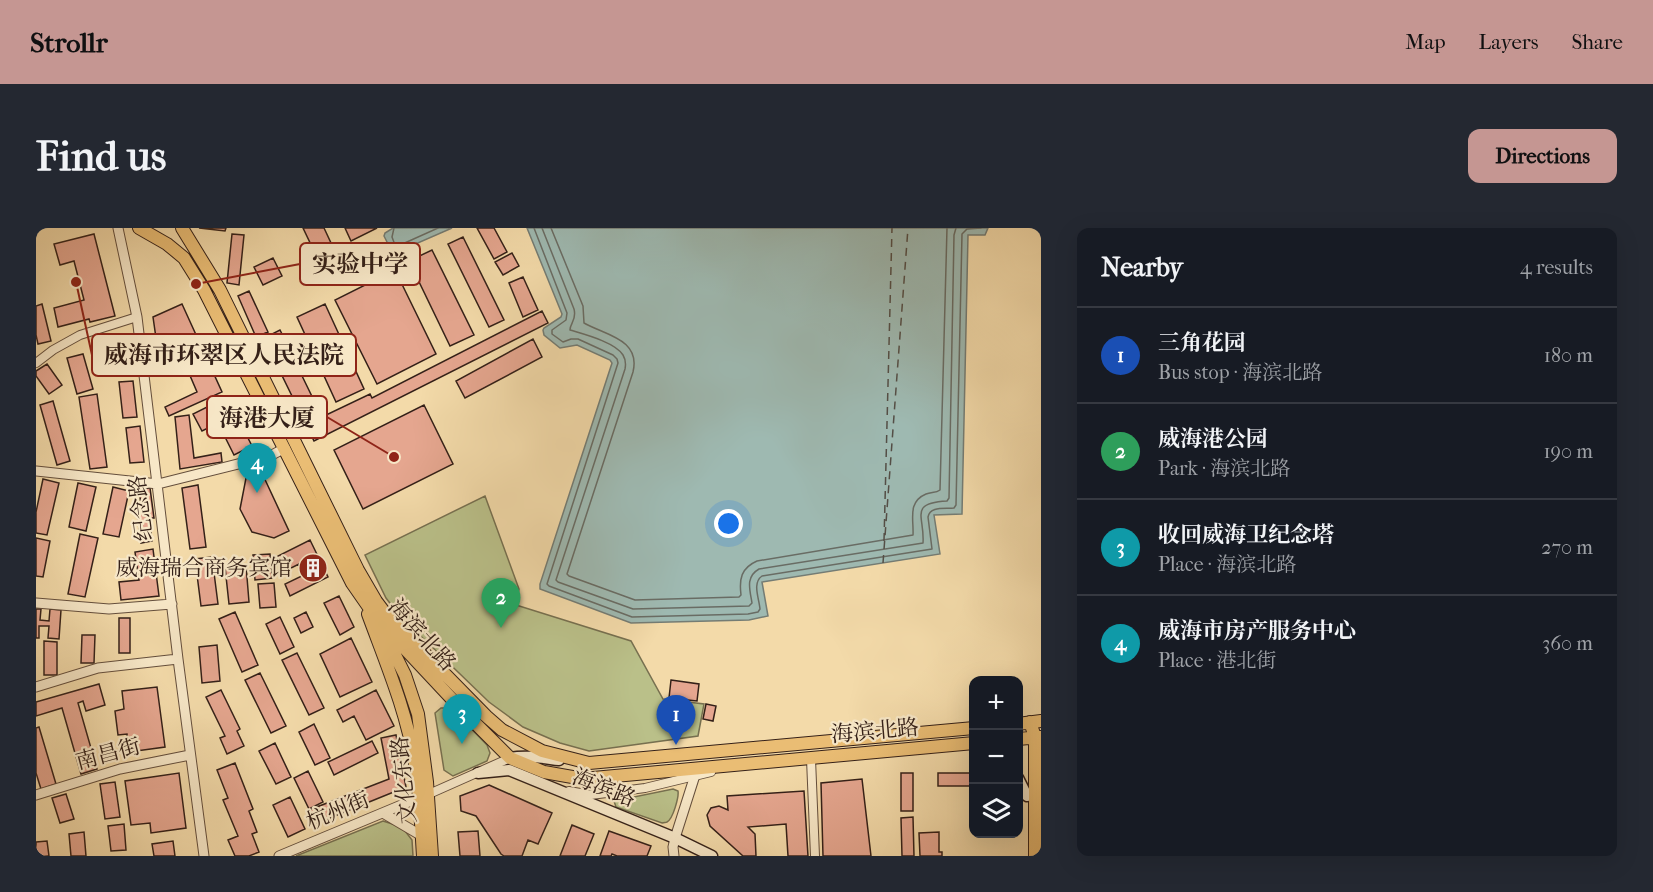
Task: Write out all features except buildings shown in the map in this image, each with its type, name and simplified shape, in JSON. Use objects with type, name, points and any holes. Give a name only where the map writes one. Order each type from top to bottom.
[{"type":"main road","name":"海滨北路","points":[[139,228],[167,244],[184,258],[204,290],[352,583],[377,619],[510,758],[544,772],[578,778],[696,772],[969,743]]},
{"type":"main road","points":[[158,228],[167,244]]},
{"type":"main road","name":"海滨北路","points":[[182,229],[220,290],[376,601],[425,655],[502,730],[543,751],[589,763],[969,728]]},
{"type":"main road","points":[[361,575],[361,596],[399,696],[424,796],[423,856]]},
{"type":"main road","name":"文化东路","points":[[376,601],[377,619],[405,675],[418,714],[424,796],[432,856]]},
{"type":"main road","points":[[1027,856],[1031,796],[1030,722]]},
{"type":"main road","points":[[510,758],[534,756],[589,763]]},
{"type":"main road","name":"海滨路","points":[[478,773],[509,770],[675,838],[712,856]]},
{"type":"main road","points":[[1031,796],[1041,778]]},
{"type":"main road","points":[[1022,784],[1031,796],[1035,856]]},
{"type":"street","name":"纪念路","points":[[117,228],[137,317],[204,856]]},
{"type":"street","points":[[36,363],[53,350],[80,335],[137,317]]},
{"type":"street","points":[[36,471],[158,484],[270,456],[285,448]]},
{"type":"street","points":[[36,603],[109,609],[172,604]]},
{"type":"street","points":[[36,687],[98,668],[178,659]]},
{"type":"street","name":"南昌街","points":[[36,795],[120,769],[190,755]]},
{"type":"street","name":"杭州街","points":[[279,856],[510,758]]},
{"type":"street","points":[[811,759],[815,856]]},
{"type":"street","points":[[553,788],[591,795],[645,788],[696,772]]},
{"type":"street","points":[[674,856],[675,838],[696,772]]},
{"type":"street","points":[[383,813],[422,836]]},
{"type":"green space","points":[[485,496],[519,589],[516,605],[631,641],[663,699],[704,704],[698,736],[589,751],[560,743],[523,727],[489,702],[399,615],[386,598],[365,555]]},
{"type":"green space","points":[[441,708],[451,708],[487,745],[490,753],[487,761],[453,776],[444,770],[435,713]]},
{"type":"green space","points":[[673,789],[678,791],[675,808],[669,820],[662,823],[616,807],[614,801]]},
{"type":"green space","points":[[383,821],[402,827],[412,840],[413,856],[296,856]]},
{"type":"water","points":[[393,228],[452,228],[395,253],[392,252],[384,236]]},
{"type":"water","points":[[527,228],[988,228],[985,235],[968,235],[962,514],[934,515],[940,554],[762,582],[768,616],[749,620],[631,623],[540,589],[612,363],[577,345],[560,348],[544,335],[544,328],[562,314]]},
{"type":"ferry route","points":[[884,541],[892,228]]},
{"type":"ferry route","points":[[883,563],[908,228]]},
{"type":"place","name":"威海市环翠区人民法院","points":[[76,282]]},
{"type":"place","name":"实验中学","points":[[196,284]]},
{"type":"place","name":"海港大厦","points":[[394,457]]},
{"type":"place","name":"威海市房产服务中心","points":[[257,493]]},
{"type":"place","name":"威海瑞合商务宾馆","points":[[313,568]]},
{"type":"place","name":"威海港公园","points":[[501,628]]},
{"type":"place","name":"收回威海卫纪念塔","points":[[462,744]]},
{"type":"place","name":"三角花园","points":[[676,745]]}]
